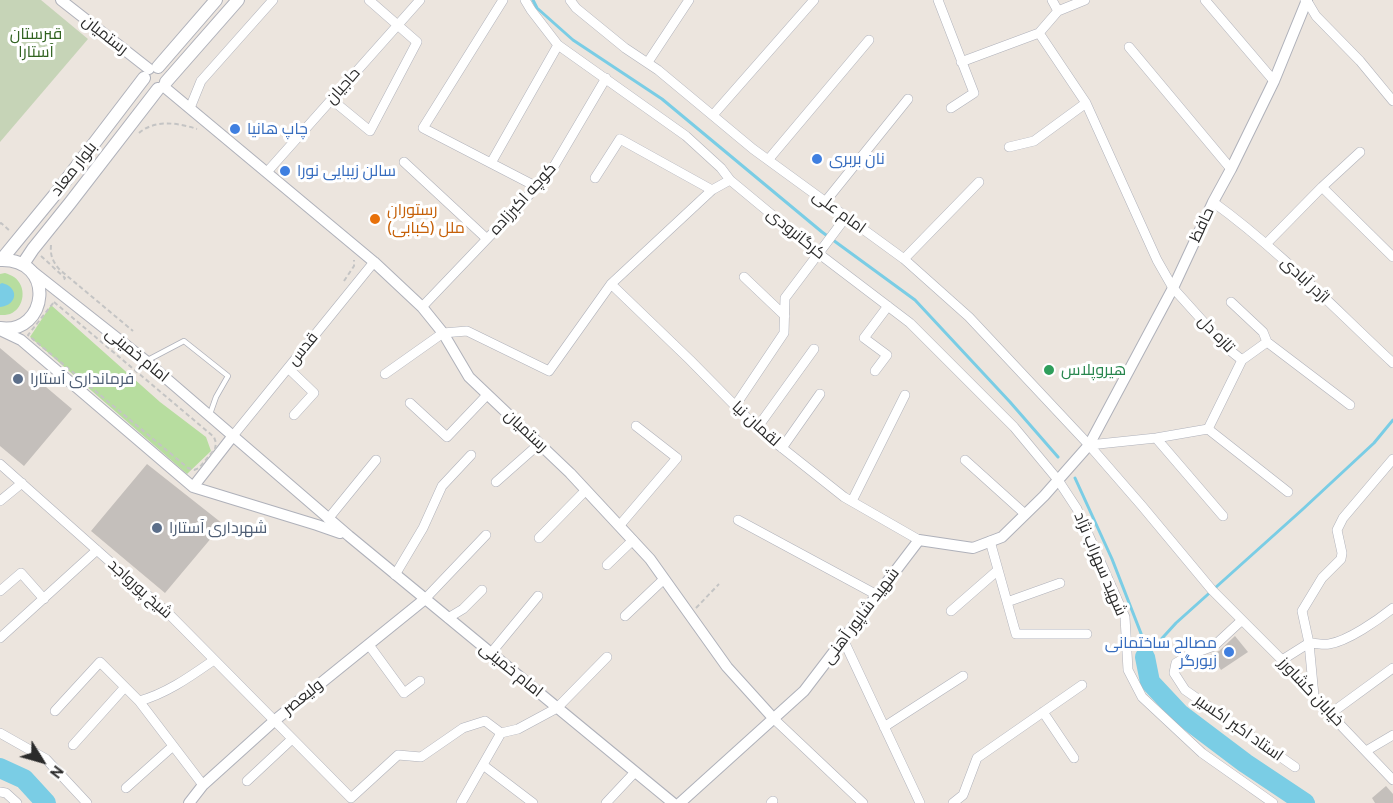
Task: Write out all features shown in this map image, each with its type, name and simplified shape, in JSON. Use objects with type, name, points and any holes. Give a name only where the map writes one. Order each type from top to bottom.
[{"type":"main road","name":"بلوار معاد","points":[[1,259],[57,192],[150,71],[216,0]]},
{"type":"main road","name":"بلوار معاد","points":[[27,267],[33,249],[233,0]]},
{"type":"main road","points":[[150,71],[166,72],[167,77],[162,86],[149,87],[146,83],[150,71]]},
{"type":"main road","points":[[57,192],[70,203]]},
{"type":"main road","points":[[0,329],[17,327],[27,321],[39,302],[40,291],[37,280],[27,267],[13,260],[1,259]]},
{"type":"street","name":"رستمیان","points":[[62,0],[150,71]]},
{"type":"street","points":[[190,108],[201,81],[273,0]]},
{"type":"street","points":[[331,99],[370,131],[417,42],[369,0]]},
{"type":"street","name":"حاجیان","points":[[267,172],[420,0]]},
{"type":"street","points":[[503,0],[423,128],[537,187]]},
{"type":"street","name":"کرگانرودی","points":[[525,0],[558,45],[686,136],[721,168],[730,180],[818,253],[910,323],[1014,427],[1058,480]]},
{"type":"street","points":[[648,62],[689,0]]},
{"type":"street","points":[[713,115],[814,0]]},
{"type":"street","points":[[938,0],[974,93],[951,108]]},
{"type":"street","points":[[1052,0],[1058,11]]},
{"type":"street","points":[[961,62],[1039,33],[1058,11],[1085,0]]},
{"type":"street","points":[[1205,0],[1274,81]]},
{"type":"street","points":[[1306,0],[1317,16],[1360,61],[1393,102]]},
{"type":"street","name":"حافظ","points":[[1058,480],[1089,446],[1173,288],[1274,81],[1306,0]]},
{"type":"street","name":"امام علی","points":[[576,3],[625,48],[648,62],[768,160],[904,259],[969,317],[1089,446],[1198,572]]},
{"type":"street","name":"تازه دل","points":[[1039,33],[1086,103],[1157,260],[1173,288],[1227,348],[1242,360],[1266,342]]},
{"type":"street","points":[[768,160],[869,40]]},
{"type":"street","points":[[491,163],[558,45]]},
{"type":"street","points":[[1129,47],[1231,170]]},
{"type":"street","name":"کوچه اکبرزاده","points":[[422,307],[550,173],[606,78]]},
{"type":"street","name":"رستمیان","points":[[162,86],[374,262],[422,307],[442,333],[469,377],[586,490],[650,559],[727,667],[774,719],[864,803]]},
{"type":"street","points":[[825,202],[908,99]]},
{"type":"street","points":[[1009,147],[1034,141],[1086,103]]},
{"type":"street","points":[[595,178],[621,140],[712,190]]},
{"type":"street","points":[[1266,244],[1360,152]]},
{"type":"street","points":[[404,162],[487,239]]},
{"type":"street","points":[[385,374],[442,333],[467,331],[549,371],[611,284],[712,190],[730,180]]},
{"type":"street","points":[[904,259],[979,182]]},
{"type":"street","points":[[1322,187],[1393,257]]},
{"type":"street","name":"اژدر آبادی","points":[[1213,202],[1266,244],[1393,363]]},
{"type":"street","points":[[735,406],[784,333],[785,298],[846,217]]},
{"type":"street","name":"قدس","points":[[232,437],[374,262]]},
{"type":"street","name":"امام خمینی","points":[[27,267],[146,361],[328,519],[635,772],[666,801]]},
{"type":"street","points":[[744,277],[785,316]]},
{"type":"street","name":"لقمان نیا","points":[[611,284],[735,406],[782,448],[844,497],[919,540]]},
{"type":"street","points":[[1231,302],[1263,332],[1266,342],[1350,405]]},
{"type":"street","points":[[875,371],[887,355],[864,338],[888,306]]},
{"type":"street","name":"امام خمینی","points":[[0,329],[21,340],[193,487],[349,536]]},
{"type":"street","points":[[758,428],[814,349]]},
{"type":"street","points":[[1208,429],[1242,360]]},
{"type":"street","points":[[288,368],[314,393],[294,415]]},
{"type":"street","points":[[782,448],[820,394]]},
{"type":"street","points":[[410,403],[447,437],[488,395]]},
{"type":"street","points":[[852,501],[905,395]]},
{"type":"street","points":[[620,525],[677,458],[636,426]]},
{"type":"street","points":[[1089,446],[1208,429],[1288,492]]},
{"type":"street","points":[[193,487],[232,437]]},
{"type":"street","points":[[1156,438],[1223,516]]},
{"type":"street","points":[[496,482],[539,444]]},
{"type":"street","points":[[395,575],[423,528],[442,486],[471,455]]},
{"type":"street","points":[[965,459],[1025,514]]},
{"type":"street","points":[[1314,696],[1310,643],[1302,611],[1322,578],[1341,559],[1342,553],[1337,530],[1343,519],[1393,459]]},
{"type":"street","points":[[328,519],[376,460]]},
{"type":"street","name":"شیخ پورواجد","points":[[0,464],[171,616],[351,801]]},
{"type":"street","points":[[919,540],[973,548],[1002,537],[1058,480]]},
{"type":"street","name":"شهید سهراب نژاد","points":[[1058,480],[1077,509],[1125,616],[1128,670],[1142,697],[1202,753],[1273,803]]},
{"type":"street","points":[[0,501],[22,483]]},
{"type":"street","points":[[539,538],[586,490]]},
{"type":"street","points":[[738,520],[877,595]]},
{"type":"street","points":[[424,599],[486,535]]},
{"type":"street","points":[[607,565],[633,540]]},
{"type":"street","name":"شهید شاپور آهنی","points":[[680,803],[804,691],[919,540]]},
{"type":"street","points":[[990,541],[1016,634],[1087,634]]},
{"type":"street","points":[[0,638],[97,550]]},
{"type":"street","points":[[951,610],[998,570]]},
{"type":"street","name":"خیابان کشاورز","points":[[1198,572],[1227,606],[1393,780]]},
{"type":"street","points":[[0,591],[21,573],[44,599]]},
{"type":"street","points":[[625,616],[664,579]]},
{"type":"street","points":[[1007,602],[1060,583]]},
{"type":"street","points":[[448,618],[463,609],[482,590]]},
{"type":"street","points":[[491,654],[538,596]]},
{"type":"street","name":"ولیعصر","points":[[189,803],[203,785],[274,721],[424,599]]},
{"type":"street","points":[[1281,660],[1310,643],[1329,644],[1352,635],[1393,608]]},
{"type":"street","name":"استاد اکبر اکسیر","points":[[1242,621],[1214,645],[1176,663],[1174,673],[1185,690],[1295,767]]},
{"type":"street","points":[[843,639],[920,803]]},
{"type":"street","points":[[369,645],[404,693],[420,681]]},
{"type":"street","points":[[461,803],[501,733],[518,729],[557,708],[607,657]]},
{"type":"street","points":[[139,701],[171,687],[214,660]]},
{"type":"street","points":[[55,711],[100,662],[139,701],[203,785]]},
{"type":"street","points":[[1329,714],[1393,668]]},
{"type":"street","points":[[884,727],[963,676]]},
{"type":"street","points":[[952,803],[963,795],[977,758],[1082,685]]},
{"type":"street","points":[[73,745],[125,687]]},
{"type":"street","points":[[1043,712],[1074,758]]},
{"type":"street","points":[[351,801],[398,755],[421,757],[464,728],[485,722],[501,733]]},
{"type":"street","points":[[0,733],[46,759],[87,803]]},
{"type":"street","points":[[1366,751],[1393,735]]},
{"type":"street","points":[[247,780],[292,740]]},
{"type":"street","points":[[126,788],[173,746]]},
{"type":"street","points":[[483,765],[533,803]]},
{"type":"street","points":[[606,803],[635,772]]},
{"type":"street","points":[[1,803],[3,792],[17,803]]},
{"type":"lane","points":[[146,361],[184,341],[228,376],[216,397],[209,416]]},
{"type":"path","points":[[137,136],[144,129],[157,124],[185,125],[200,130]]},
{"type":"path","points":[[51,244],[50,253],[60,270],[133,331]]},
{"type":"path","points":[[341,285],[354,266],[354,260]]},
{"type":"path","points":[[54,302],[214,437],[215,449],[199,468],[194,470],[188,468],[28,335],[54,302]]},
{"type":"path","points":[[690,614],[720,584]]},
{"type":"green space","name":"قبرستان آستارا","points":[[0,0],[41,0],[88,39],[0,142]]},
{"type":"green space","points":[[5,273],[18,281],[23,297],[15,311],[0,315],[0,274]]},
{"type":"green space","points":[[51,305],[160,402],[206,437],[211,451],[187,474],[30,337]]},
{"type":"water","points":[[0,284],[11,288],[14,296],[10,303],[0,307]]},
{"type":"building","name":"فرمانداری آستارا","points":[[0,348],[72,409],[24,466],[0,446]]},
{"type":"building","name":"شهرداری آستارا","points":[[147,464],[223,524],[165,593],[91,531]]},
{"type":"building","name":"مصالح ساختمانی زیورگر","points":[[1235,636],[1248,652],[1221,670],[1211,654],[1219,651]]},
{"type":"building","points":[[1386,786],[1393,794],[1393,803],[1375,803],[1372,798]]},
{"type":"waterway","points":[[533,0],[537,8],[573,40],[662,99],[822,232],[915,300],[1058,457]]},
{"type":"waterway","points":[[1145,657],[1176,623],[1374,443],[1393,420]]},
{"type":"waterway","points":[[1075,478],[1112,559],[1142,636],[1145,657]]},
{"type":"waterway","points":[[1145,657],[1150,682],[1180,714],[1245,763],[1305,803]]},
{"type":"waterway","points":[[0,768],[24,779],[46,803]]},
{"type":"place","name":"چاپ هانیا","points":[[235,129]]},
{"type":"place","name":"نان بربری","points":[[817,159]]},
{"type":"place","name":"سالن زیبایی نورا","points":[[285,171]]},
{"type":"place","name":"رستوران ملل (کبابی)","points":[[375,219]]},
{"type":"place","name":"هیروپلاس","points":[[1049,370]]},
{"type":"place","name":"فرمانداری آستارا","points":[[18,379]]},
{"type":"place","name":"شهرداری آستارا","points":[[157,528]]},
{"type":"place","name":"مصالح ساختمانی زیورگر","points":[[1229,652]]}]
